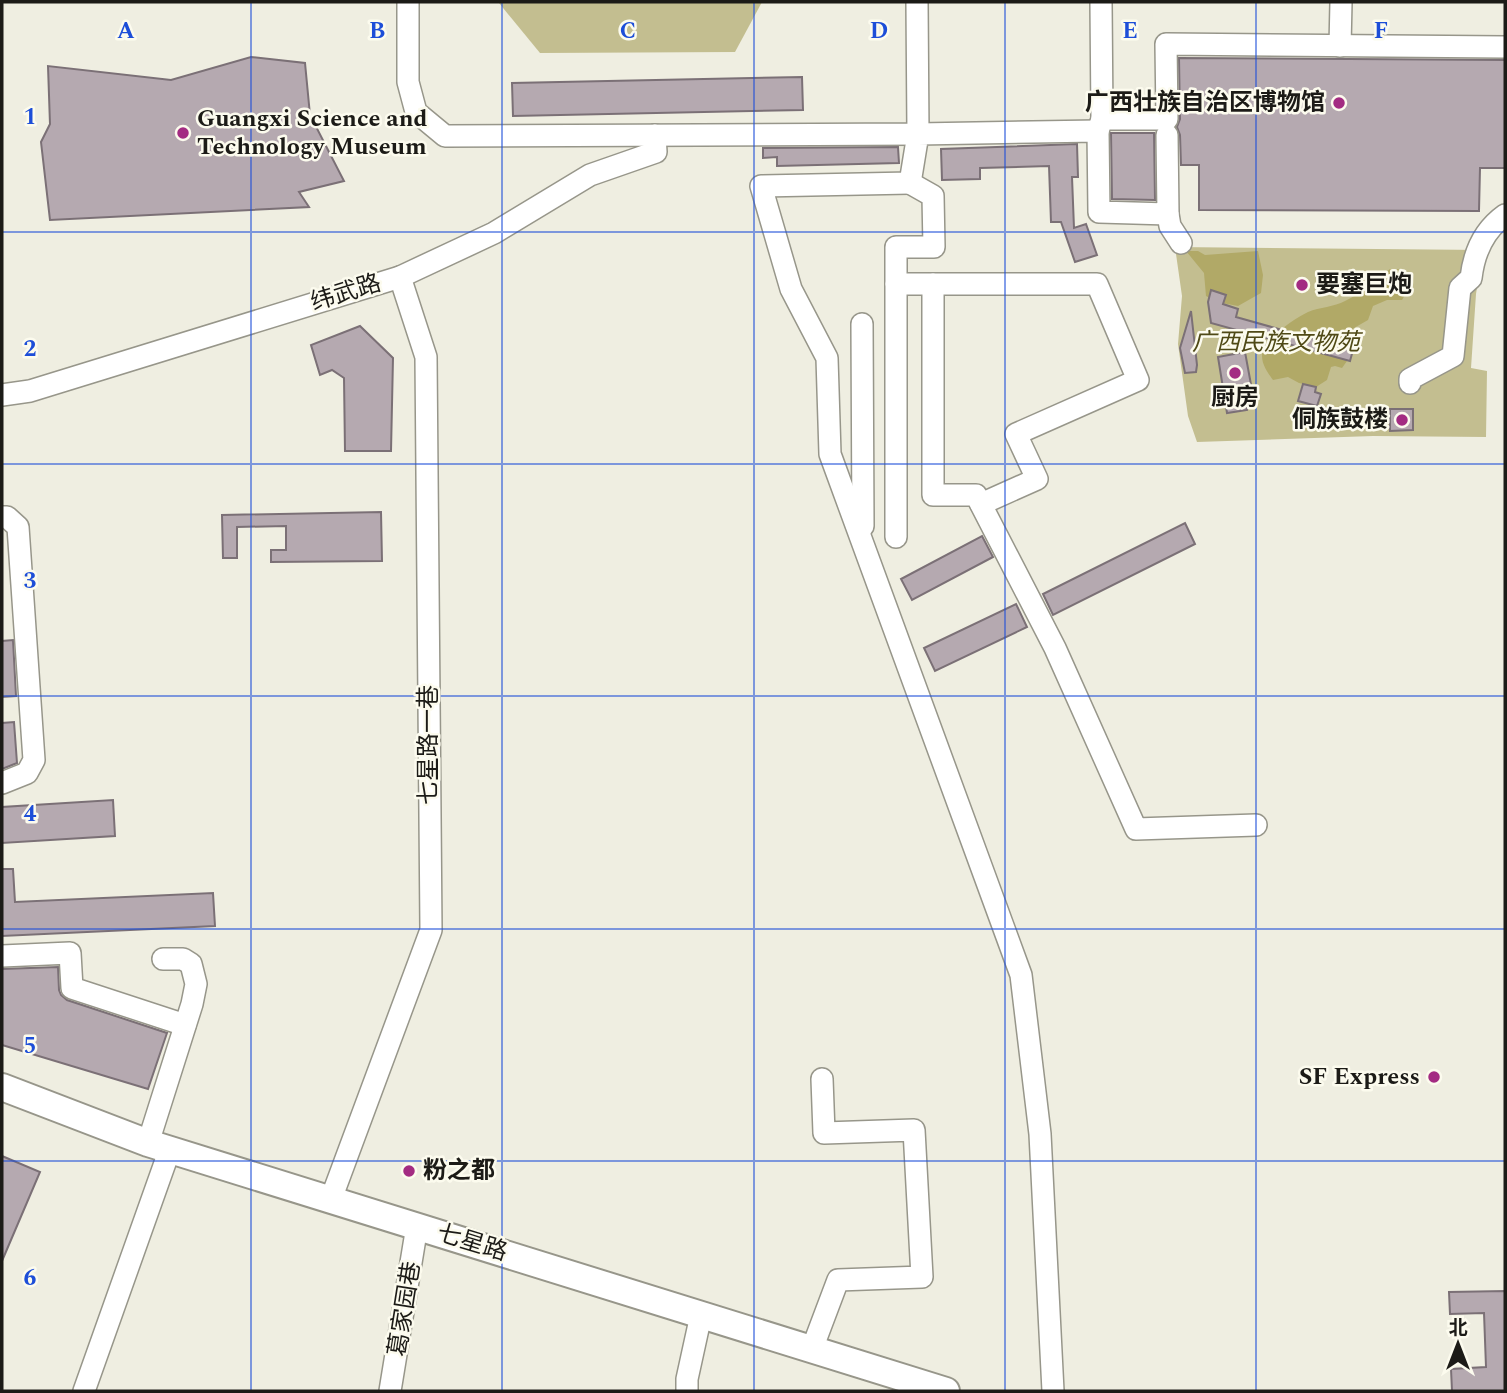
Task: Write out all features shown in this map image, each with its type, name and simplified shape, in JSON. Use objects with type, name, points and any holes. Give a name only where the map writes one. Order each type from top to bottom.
[{"type":"main road","name":"七星路","points":[[2,1087],[159,1146],[946,1391]]},
{"type":"street","points":[[408,2],[408,82],[416,112],[446,136],[918,134],[1100,125],[1167,119],[1167,44],[1505,47]]},
{"type":"street","points":[[911,183],[918,134],[918,2]]},
{"type":"street","points":[[1101,2],[1099,212],[1168,214]]},
{"type":"street","points":[[1340,46],[1341,2]]},
{"type":"street","name":"纬武路","points":[[2,395],[30,391],[400,276],[494,233],[590,175],[656,152],[655,135]]},
{"type":"street","points":[[1167,135],[1168,214],[1170,226],[1181,243]]},
{"type":"street","points":[[895,537],[897,247],[934,247],[933,196],[911,183],[761,186],[791,289],[827,358],[831,453],[1021,975],[1040,1134],[1053,1391]]},
{"type":"street","points":[[1410,383],[1410,379],[1453,356],[1460,288],[1471,278],[1473,258],[1480,243],[1505,215]]},
{"type":"street","name":"七星路一巷","points":[[331,1199],[430,930],[426,356],[400,276]]},
{"type":"street","points":[[897,284],[1097,284],[1138,380],[1016,434],[1037,479],[981,504]]},
{"type":"street","points":[[933,284],[933,495],[976,495],[1055,648],[1136,829],[1256,825]]},
{"type":"street","points":[[862,324],[863,542]]},
{"type":"street","points":[[2,517],[7,517],[18,527],[34,760],[27,773],[2,783]]},
{"type":"street","points":[[2,957],[70,953],[72,988],[185,1025]]},
{"type":"street","points":[[84,1391],[159,1146],[196,984],[191,964],[183,959],[163,959]]},
{"type":"street","points":[[812,1349],[838,1280],[922,1277],[914,1130],[824,1133],[822,1079]]},
{"type":"street","name":"葛家园巷","points":[[390,1391],[417,1226]]},
{"type":"street","points":[[687,1391],[687,1379],[701,1315]]},
{"type":"green space","points":[[762,2],[735,52],[540,53],[499,3]]},
{"type":"green space","name":"广西民族文物苑","points":[[1175,247],[1483,250],[1476,294],[1471,368],[1487,371],[1486,437],[1373,436],[1197,442],[1188,416],[1178,344],[1182,296]]},
{"type":"shaded area","points":[[1186,251],[1198,251],[1205,255],[1258,251],[1263,275],[1261,293],[1238,306],[1217,302],[1206,296],[1204,273]]},
{"type":"shaded area","points":[[1390,269],[1399,269],[1395,278],[1408,290],[1402,300],[1387,300],[1373,306],[1368,320],[1347,332],[1341,348],[1347,361],[1342,368],[1331,367],[1327,380],[1316,387],[1288,377],[1273,380],[1264,366],[1262,356],[1267,343],[1273,337],[1308,312],[1351,298]]},
{"type":"building","name":"Guangxi Science and Technology Museum","points":[[251,57],[305,63],[310,115],[344,181],[299,192],[309,207],[50,220],[41,142],[50,124],[48,66],[171,80]]},
{"type":"building","name":"广西壮族自治区博物馆","points":[[1179,58],[1505,60],[1505,168],[1480,168],[1479,211],[1199,210],[1199,165],[1181,165],[1180,135],[1177,127],[1180,119]]},
{"type":"building","points":[[802,77],[803,110],[513,116],[512,83]]},
{"type":"building","points":[[1111,133],[1154,133],[1155,200],[1112,199]]},
{"type":"building","points":[[1077,144],[1078,177],[1072,177],[1074,228],[1086,224],[1097,255],[1075,262],[1061,222],[1051,222],[1049,166],[980,168],[980,179],[942,180],[941,149]]},
{"type":"building","points":[[898,147],[899,163],[777,166],[777,157],[763,158],[763,148]]},
{"type":"building","points":[[1211,290],[1226,295],[1223,304],[1238,309],[1236,317],[1353,350],[1350,361],[1211,323],[1208,302]]},
{"type":"building","points":[[1191,311],[1197,365],[1196,372],[1185,373],[1180,348]]},
{"type":"building","points":[[360,326],[393,358],[391,451],[345,451],[344,378],[332,370],[320,375],[311,345]]},
{"type":"building","name":"厨房","points":[[1245,352],[1252,390],[1244,391],[1247,410],[1227,413],[1218,357]]},
{"type":"building","points":[[1303,384],[1316,387],[1315,392],[1321,394],[1317,406],[1298,401]]},
{"type":"building","name":"侗族鼓楼","points":[[1390,409],[1413,409],[1413,430],[1390,431]]},
{"type":"building","points":[[381,512],[382,561],[271,562],[271,550],[286,550],[286,526],[237,527],[237,558],[223,558],[222,515]]},
{"type":"building","points":[[1185,523],[1195,544],[1053,615],[1043,594]]},
{"type":"building","points":[[982,536],[993,557],[912,600],[901,579]]},
{"type":"building","points":[[1016,604],[1027,627],[935,671],[924,648]]},
{"type":"building","points":[[13,640],[16,696],[2,697],[2,641]]},
{"type":"building","points":[[14,722],[17,763],[2,769],[2,723]]},
{"type":"building","points":[[113,800],[115,836],[2,843],[2,807]]},
{"type":"building","points":[[2,869],[13,869],[15,902],[213,893],[215,926],[2,936]]},
{"type":"building","points":[[58,967],[59,990],[67,1000],[167,1033],[148,1089],[2,1045],[2,969]]},
{"type":"building","points":[[2,1156],[40,1172],[2,1261]]},
{"type":"building","points":[[1505,1291],[1505,1391],[1452,1391],[1451,1369],[1486,1367],[1484,1313],[1450,1314],[1449,1292]]},
{"type":"place","name":"广西壮族自治区博物馆","points":[[1339,103]]},
{"type":"place","name":"Guangxi Science and Technology Museum","points":[[183,133]]},
{"type":"place","name":"要塞巨炮","points":[[1302,285]]},
{"type":"place","name":"厨房","points":[[1235,373]]},
{"type":"place","name":"侗族鼓楼","points":[[1402,420]]},
{"type":"place","name":"SF Express","points":[[1434,1077]]},
{"type":"place","name":"粉之都","points":[[409,1171]]}]
